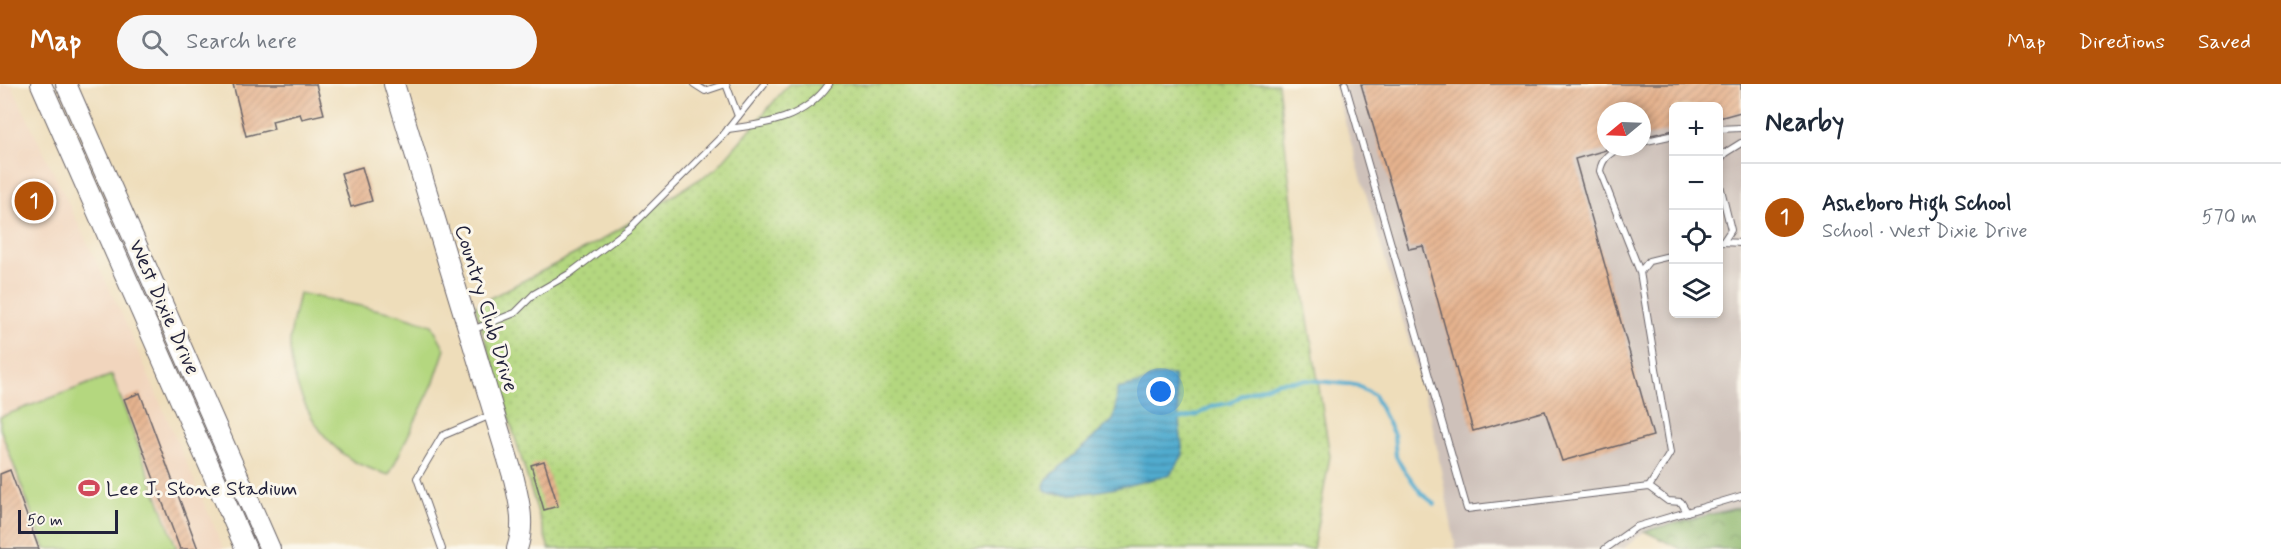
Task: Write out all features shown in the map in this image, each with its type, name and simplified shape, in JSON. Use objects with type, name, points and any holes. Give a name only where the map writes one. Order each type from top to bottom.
[{"type":"main road","name":"West Dixie Drive","points":[[41,84],[246,549]]},
{"type":"main road","name":"West Dixie Drive","points":[[66,84],[270,549]]},
{"type":"main road","name":"Country Club Drive","points":[[394,84],[514,479],[522,516],[522,532],[517,549]]},
{"type":"lane","points":[[693,84],[705,91],[726,84],[738,116]]},
{"type":"lane","points":[[469,331],[515,313],[534,294],[569,274],[630,228],[728,129],[764,84]]},
{"type":"lane","points":[[728,129],[774,121],[795,114],[806,108],[829,84]]},
{"type":"lane","points":[[1345,84],[1467,509],[1649,487],[1668,501],[1681,502],[1687,512]]},
{"type":"lane","points":[[1723,129],[1741,128]]},
{"type":"lane","points":[[1651,140],[1669,136]]},
{"type":"lane","points":[[1723,156],[1741,143]]},
{"type":"lane","points":[[1608,156],[1601,165],[1600,171],[1640,272],[1670,453],[1649,487]]},
{"type":"lane","points":[[1723,195],[1731,230],[1723,240]]},
{"type":"lane","points":[[1723,243],[1741,243]]},
{"type":"lane","points":[[1640,272],[1649,261],[1669,256]]},
{"type":"lane","points":[[442,549],[417,478],[442,436],[494,414]]},
{"type":"lane","points":[[1605,549],[1636,527],[1741,496]]},
{"type":"shaded area","points":[[0,84],[11,84],[123,317],[224,549],[0,549]]},
{"type":"shaded area","points":[[1334,84],[1741,84],[1741,507],[1645,531],[1623,549],[1456,549],[1431,417]]},
{"type":"green space","points":[[789,84],[1278,84],[1300,270],[1330,456],[1313,549],[549,549],[475,306],[600,241],[716,169]]},
{"type":"green space","points":[[299,293],[398,314],[432,325],[445,349],[434,382],[389,475],[359,464],[344,455],[320,430],[302,399],[292,365],[290,348]]},
{"type":"green space","name":"Lee J. Stone Stadium","points":[[112,375],[177,549],[45,549],[0,428],[0,417]]},
{"type":"green space","points":[[1741,507],[1741,549],[1681,549],[1644,531]]},
{"type":"water","points":[[1174,375],[1183,455],[1170,475],[1088,493],[1056,493],[1045,490],[1044,485],[1047,479],[1113,420],[1117,389],[1142,383],[1152,376]]},
{"type":"building","points":[[233,84],[316,84],[324,114],[302,119],[300,114],[272,121],[274,129],[246,136]]},
{"type":"building","points":[[1361,84],[1741,84],[1741,112],[1723,117],[1723,102],[1669,102],[1669,131],[1651,135],[1651,102],[1597,102],[1597,153],[1575,159],[1653,436],[1562,461],[1545,411],[1473,431],[1423,246],[1409,249]]},
{"type":"building","points":[[362,167],[372,201],[351,207],[341,173]]},
{"type":"building","points":[[140,393],[198,549],[180,549],[124,399]]},
{"type":"building","points":[[544,461],[558,506],[544,510],[531,465]]},
{"type":"building","points":[[10,470],[39,549],[0,549],[0,474]]},
{"type":"waterway","points":[[1175,420],[1197,415],[1213,406],[1230,403],[1242,395],[1278,382],[1307,380],[1356,385],[1374,395],[1394,435],[1396,456],[1402,467],[1422,494],[1435,504]]},
{"type":"place","name":"Asheboro High School","points":[[34,201]]},
{"type":"place","name":"Lee J. Stone Stadium","points":[[89,488]]}]
